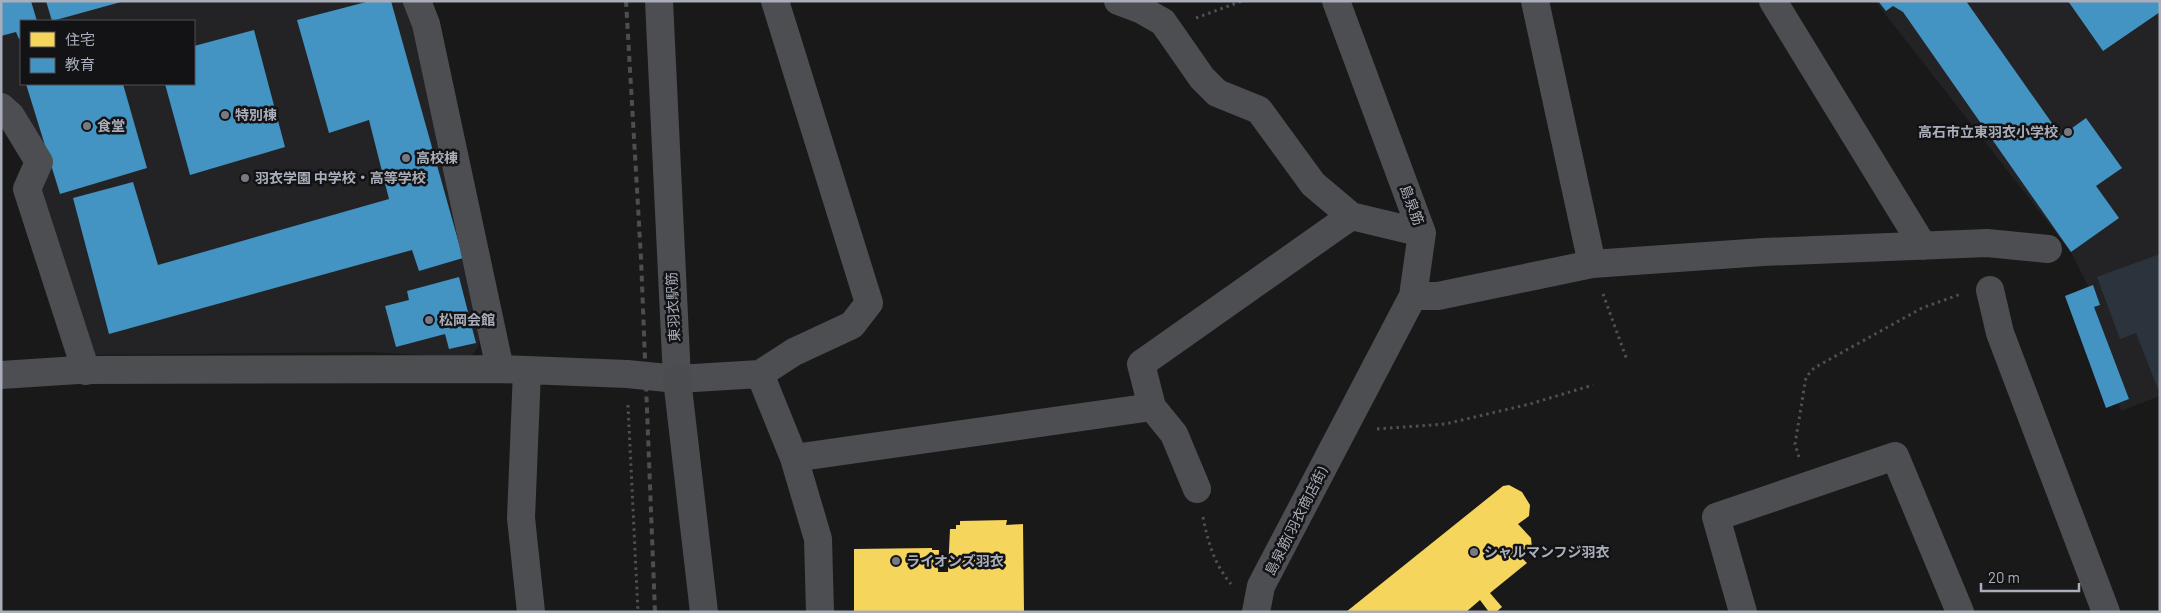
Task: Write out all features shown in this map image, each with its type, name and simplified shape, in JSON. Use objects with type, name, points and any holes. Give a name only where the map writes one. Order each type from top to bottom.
[{"type":"street","points":[[417,1],[426,24],[500,369]]},
{"type":"street","name":"東羽衣駅筋","points":[[659,1],[677,379],[704,612]]},
{"type":"street","points":[[1,375],[86,371],[500,369],[627,374],[677,379],[760,374],[794,352],[852,325],[869,303],[775,1]]},
{"type":"street","points":[[1118,1],[1163,22],[1202,78],[1217,93],[1259,110],[1313,184],[1351,216],[1422,233]]},
{"type":"street","name":"島泉筋","points":[[1336,1],[1422,233],[1413,296],[1342,432]]},
{"type":"street","points":[[1535,1],[1592,264]]},
{"type":"street","points":[[1773,1],[1924,246]]},
{"type":"street","points":[[1,107],[11,116],[39,162],[28,189],[86,371]]},
{"type":"street","points":[[1197,489],[1174,434],[1152,407],[1141,364],[1351,216]]},
{"type":"street","points":[[1413,296],[1438,296],[1592,264],[1763,252],[1987,243],[2048,249]]},
{"type":"street","points":[[1990,290],[2000,333],[2106,612]]},
{"type":"street","points":[[527,371],[521,518],[531,612]]},
{"type":"street","points":[[760,374],[794,458],[818,538],[820,612]]},
{"type":"street","points":[[794,458],[1152,407]]},
{"type":"street","name":"島泉筋(羽衣商店街)","points":[[1256,612],[1261,586],[1342,432]]},
{"type":"street","points":[[1744,612],[1716,517],[1895,456],[1960,612]]},
{"type":"path","points":[[1168,29],[1242,1]]},
{"type":"path","points":[[1592,264],[1627,360]]},
{"type":"path","points":[[1808,485],[1795,444],[1806,377],[1814,368],[1922,308],[1972,290],[1990,290]]},
{"type":"path","points":[[627,374],[638,612]]},
{"type":"path","points":[[1342,432],[1445,424],[1530,404],[1593,384]]},
{"type":"path","points":[[1197,489],[1209,547],[1223,574],[1234,588]]},
{"type":"shaded area","name":"羽衣学園 中学校・高等学校","points":[[1,1],[412,1],[484,320],[478,347],[469,358],[371,352],[87,355],[34,192],[45,163],[1,103]]},
{"type":"shaded area","name":"高石市立東羽衣小学校","points":[[1875,1],[2160,1],[2160,396],[2121,411],[2118,403],[2106,408],[2065,296],[2088,286],[2071,252]]},
{"type":"shaded area","points":[[2160,254],[2160,388],[2158,389],[2136,333],[2120,339],[2097,277]]},
{"type":"building: 住宅","name":"シャルマンフジ羽衣","points":[[1509,485],[1522,492],[1530,505],[1529,516],[1518,524],[1531,538],[1532,548],[1521,557],[1527,563],[1490,593],[1502,607],[1496,612],[1489,612],[1480,600],[1466,612],[1346,612],[1503,486]]},
{"type":"building: 住宅","name":"ライオンズ羽衣","points":[[1007,520],[1006,525],[1023,524],[1024,612],[854,612],[854,549],[932,548],[932,550],[939,550],[938,572],[948,572],[950,529],[956,529],[956,525],[960,525],[960,521]]},
{"type":"building: 教育","points":[[1,1],[31,1],[37,20],[20,20],[19,39],[16,32],[1,36]]},
{"type":"building: 教育","points":[[46,1],[121,1],[56,20],[52,20]]},
{"type":"building: 教育","name":"高校棟","points":[[370,1],[391,1],[463,258],[419,271],[412,250],[109,334],[73,198],[133,182],[158,265],[389,199],[369,120],[329,133],[297,20]]},
{"type":"building: 教育","points":[[1878,1],[1966,1],[2061,136],[2086,118],[2122,168],[2096,186],[2119,218],[2071,252],[1903,12],[1893,6],[1886,11]]},
{"type":"building: 教育","points":[[2068,1],[2160,1],[2160,12],[2103,51]]},
{"type":"building: 教育","name":"特別棟","points":[[254,30],[285,147],[190,175],[165,85],[195,85],[195,46]]},
{"type":"building: 教育","name":"食堂","points":[[26,85],[123,85],[147,168],[60,194]]},
{"type":"building: 教育","name":"松岡会館","points":[[459,277],[476,343],[449,349],[445,334],[396,347],[385,306],[409,300],[407,291]]},
{"type":"building: 教育","points":[[2093,285],[2100,305],[2094,307],[2129,399],[2106,408],[2065,296]]},
{"type":"railway","points":[[626,1],[641,258],[655,612]]},
{"type":"place","name":"特別棟","points":[[225,115]]},
{"type":"place","name":"食堂","points":[[87,126]]},
{"type":"place","name":"高石市立東羽衣小学校","points":[[2068,132]]},
{"type":"place","name":"高校棟","points":[[406,158]]},
{"type":"place","name":"羽衣学園 中学校・高等学校","points":[[245,178]]},
{"type":"place","name":"松岡会館","points":[[429,320]]},
{"type":"place","name":"シャルマンフジ羽衣","points":[[1474,552]]},
{"type":"place","name":"ライオンズ羽衣","points":[[896,561]]}]
